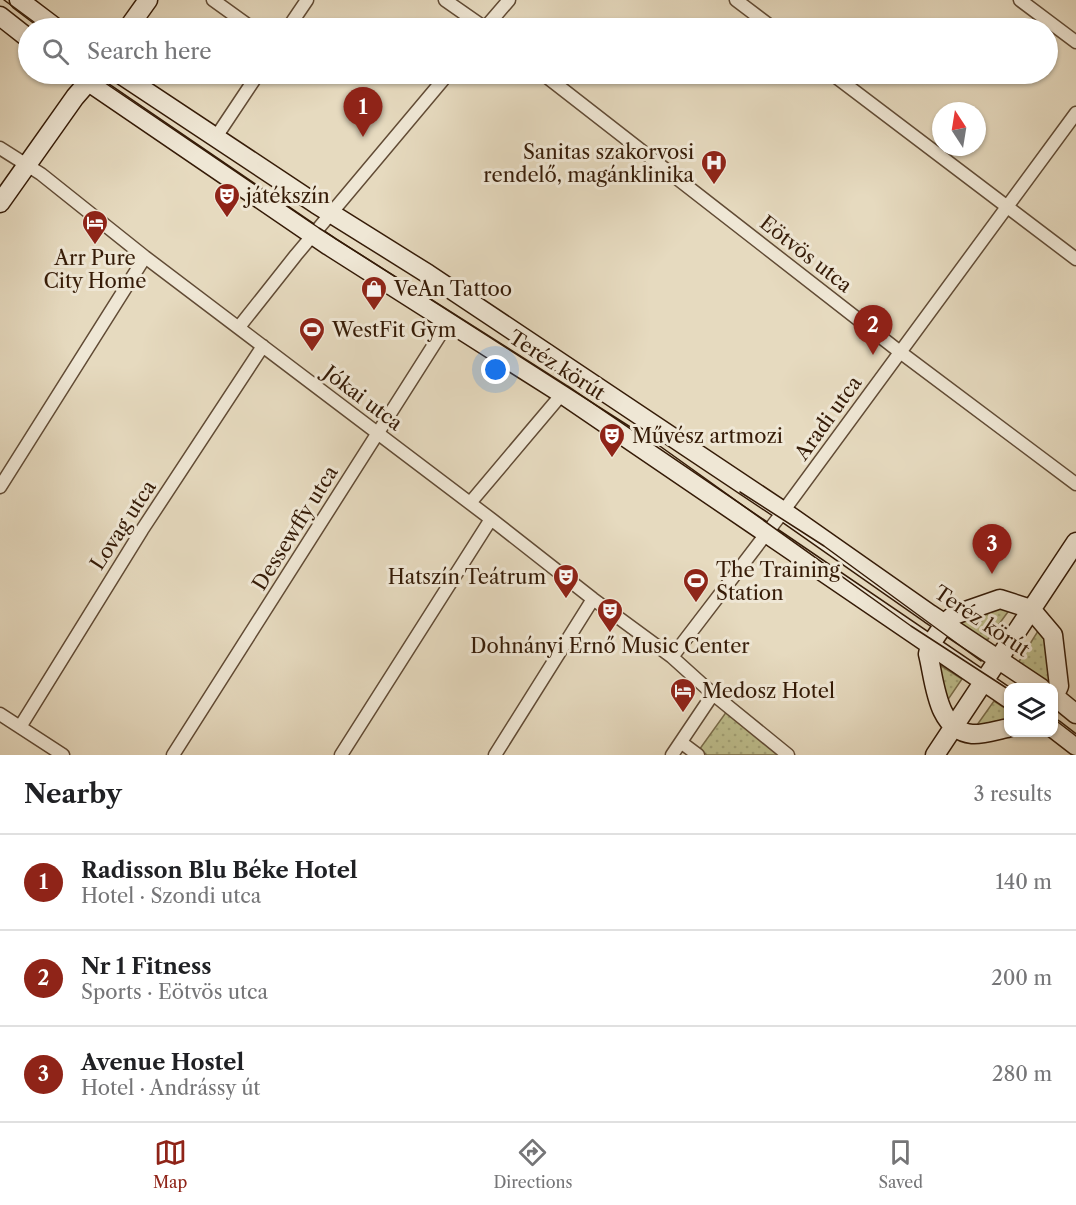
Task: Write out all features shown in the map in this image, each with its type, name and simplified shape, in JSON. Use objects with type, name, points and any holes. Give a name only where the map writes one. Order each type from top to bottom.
[{"type":"main road","points":[[19,0],[43,18]]},
{"type":"main road","points":[[135,18],[148,0]]},
{"type":"main road","points":[[0,16],[18,30]]},
{"type":"main road","points":[[0,203],[82,84]]},
{"type":"main road","name":"Teréz körút","points":[[98,84],[314,234],[562,394],[1004,695]]},
{"type":"main road","name":"Teréz körút","points":[[135,84],[428,274],[783,511],[1035,683]]},
{"type":"main road","points":[[935,755],[1076,542]]},
{"type":"main road","points":[[1004,729],[972,734],[953,727],[943,714],[928,654],[930,645],[945,623],[954,615],[1000,599],[1032,609],[1053,635],[1058,688]]},
{"type":"main road","points":[[1058,699],[1076,714]]},
{"type":"main road","points":[[1058,733],[1076,746]]},
{"type":"street","points":[[213,0],[238,18]]},
{"type":"street","points":[[295,18],[307,0]]},
{"type":"street","points":[[445,0],[471,18]]},
{"type":"street","points":[[494,18],[509,0]]},
{"type":"street","points":[[736,0],[760,18]]},
{"type":"street","points":[[1020,0],[1044,18]]},
{"type":"street","points":[[1058,28],[1076,42]]},
{"type":"street","points":[[216,137],[251,84]]},
{"type":"street","points":[[239,327],[440,84]]},
{"type":"street","name":"Eötvös utca","points":[[556,84],[900,352],[1076,484]]},
{"type":"street","points":[[845,84],[1076,259]]},
{"type":"street","name":"Aradi utca","points":[[672,657],[783,511],[1076,113]]},
{"type":"street","name":"Jókai utca","points":[[0,148],[27,165],[672,657],[713,694],[788,755]]},
{"type":"street","points":[[0,487],[145,257]]},
{"type":"street","name":"Dessewffy utca","points":[[173,755],[449,321]]},
{"type":"street","name":"Lovag utca","points":[[20,727],[142,530],[263,346]]},
{"type":"street","points":[[470,503],[562,394]]},
{"type":"street","points":[[341,755],[491,519]]},
{"type":"street","points":[[495,755],[593,599]]},
{"type":"street","points":[[672,755],[713,694]]},
{"type":"street","points":[[0,714],[63,755]]},
{"type":"street","points":[[681,743],[698,755]]},
{"type":"green space","points":[[990,607],[1010,609],[986,642],[956,622]]},
{"type":"green space","points":[[1038,631],[1045,639],[1049,682],[1018,663]]},
{"type":"green space","points":[[935,662],[962,679],[945,704]]},
{"type":"green space","points":[[994,701],[1004,707],[1004,721],[977,725]]},
{"type":"green space","points":[[727,711],[786,755],[707,755],[699,750]]},
{"type":"tram line","points":[[4,0],[28,18]]},
{"type":"tram line","points":[[107,84],[319,228],[657,444],[911,626],[1004,686]]},
{"type":"tram line","points":[[740,492],[824,546],[981,661]]},
{"type":"tram line","points":[[1058,722],[1076,736]]},
{"type":"place","name":"Radisson Blu Béke Hotel","points":[[363,137]]},
{"type":"place","name":"Sanitas szakorvosi rendelő, magánklinika","points":[[714,186]]},
{"type":"place","name":"játékszín","points":[[227,219]]},
{"type":"place","name":"Arr Pure City Home","points":[[95,246]]},
{"type":"place","name":"VeAn Tattoo","points":[[374,312]]},
{"type":"place","name":"WestFit Gym","points":[[312,353]]},
{"type":"place","name":"Nr 1 Fitness","points":[[873,355]]},
{"type":"place","name":"Művész artmozi","points":[[612,459]]},
{"type":"place","name":"Avenue Hostel","points":[[992,574]]},
{"type":"place","name":"Hatszín Teátrum","points":[[566,600]]},
{"type":"place","name":"The Training Station","points":[[696,604]]},
{"type":"place","name":"Dohnányi Ernő Music Center","points":[[610,634]]},
{"type":"place","name":"Medosz Hotel","points":[[683,714]]}]
